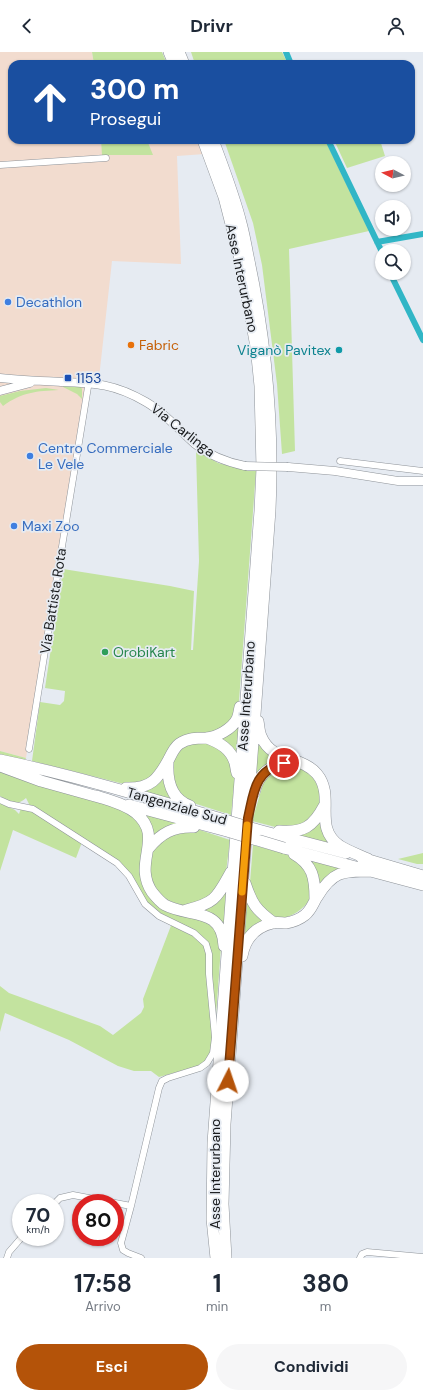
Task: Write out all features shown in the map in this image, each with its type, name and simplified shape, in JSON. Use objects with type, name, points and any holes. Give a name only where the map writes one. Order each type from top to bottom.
[{"type":"highway","name":"Asse Interurbano","points":[[204,144],[224,198],[240,259],[256,347],[260,386],[262,468],[233,868],[223,1164],[223,1204],[226,1258]]},
{"type":"highway","name":"Asse Interurbano","points":[[214,144],[241,224],[256,296],[264,342],[268,384],[272,467],[243,878],[212,1143],[212,1219],[216,1258]]},
{"type":"highway","points":[[114,787],[137,788],[148,785],[158,777],[174,749],[184,742],[195,738],[207,738],[222,732],[234,724],[238,718],[240,706],[246,700]]},
{"type":"highway","points":[[255,708],[261,736],[269,749],[280,756],[307,766],[318,774],[326,792],[325,826],[331,838],[340,846],[368,859]]},
{"type":"highway","points":[[207,738],[221,744],[230,752],[240,779]]},
{"type":"highway","points":[[169,759],[169,784],[176,797],[187,805],[227,826]]},
{"type":"highway","name":"Tangenziale Sud","points":[[0,760],[44,769],[114,787],[227,826],[284,848],[423,885]]},
{"type":"highway","points":[[248,818],[255,786],[261,776],[274,766],[297,762]]},
{"type":"highway","name":"Tangenziale Sud","points":[[0,766],[41,781],[96,796],[227,826],[258,830],[368,859],[423,876]]},
{"type":"highway","points":[[96,796],[132,810],[145,824],[149,835],[145,867],[147,884],[157,898],[169,907],[205,916],[211,919],[219,929],[223,938],[230,990]]},
{"type":"highway","points":[[258,830],[282,832],[305,829],[319,816],[325,805]]},
{"type":"highway","points":[[148,849],[158,838],[174,828],[189,826],[227,826]]},
{"type":"highway","points":[[284,848],[299,856],[312,871],[315,883],[315,899]]},
{"type":"highway","points":[[183,910],[199,907],[215,898],[233,868]]},
{"type":"highway","points":[[230,990],[248,939],[259,929],[274,923],[285,923],[296,920],[305,915],[312,908],[315,899],[326,882],[336,875],[347,871],[371,871]]},
{"type":"highway","points":[[243,878],[251,900],[259,913],[274,923]]},
{"type":"street","points":[[0,165],[106,158]]},
{"type":"street","name":"Via Carlinga","points":[[0,378],[90,383],[112,386],[147,402],[159,410],[207,452],[223,460],[245,466],[288,467],[335,471],[398,481],[423,481]]},
{"type":"street","name":"Via Carlinga","points":[[0,391],[40,381]]},
{"type":"street","name":"Via Battista Rota","points":[[29,749],[63,536],[88,387],[90,383]]},
{"type":"street","points":[[340,461],[423,471]]},
{"type":"street","points":[[0,800],[9,804],[33,809],[117,863],[128,876],[145,904],[160,916],[194,933],[206,944],[209,954],[209,974],[215,1037],[212,1053],[207,1063],[200,1068],[168,1078],[162,1081],[159,1088],[121,1243],[123,1250],[142,1258]]},
{"type":"street","points":[[64,1197],[73,1195],[131,1206]]},
{"type":"street","points":[[7,1258],[9,1252],[14,1246]]},
{"type":"street","points":[[360,1258],[362,1254],[367,1252],[423,1257]]},
{"type":"shaded area","points":[[0,52],[92,52],[93,60],[8,60],[8,144],[102,144],[103,155],[152,155],[148,144],[201,144],[205,154],[177,156],[181,264],[112,261],[99,378],[88,377],[26,758],[0,751]]},
{"type":"green space","points":[[92,52],[162,52],[165,60],[93,60]]},
{"type":"green space","points":[[191,52],[282,52],[286,60],[194,60]]},
{"type":"green space","points":[[101,144],[149,144],[153,155],[102,155]]},
{"type":"green space","points":[[225,144],[327,144],[369,231],[289,249],[295,451],[282,454],[277,384],[262,265],[253,223]]},
{"type":"green space","points":[[336,144],[381,144],[385,156],[375,156],[375,159],[347,168]]},
{"type":"green space","points":[[63,384],[80,386],[82,389],[82,399],[77,394],[63,387]]},
{"type":"green space","points":[[46,388],[59,390],[23,395],[3,406],[0,402],[0,396],[20,391]]},
{"type":"green space","points":[[196,450],[218,463],[246,469],[247,471],[256,471],[239,701],[233,717],[228,724],[218,730],[188,735],[147,782],[128,785],[32,761],[40,702],[60,705],[64,701],[65,691],[45,688],[63,569],[194,591],[191,650],[193,650],[199,561]]},
{"type":"green space","points":[[239,721],[237,755],[217,739]]},
{"type":"green space","points":[[257,734],[279,759],[254,784]]},
{"type":"green space","points":[[203,740],[227,754],[235,777],[231,815],[187,801],[175,790],[173,771],[177,752],[187,744]]},
{"type":"green space","points":[[0,751],[26,758],[25,760],[0,755]]},
{"type":"green space","points":[[291,766],[304,771],[312,777],[318,787],[322,799],[308,823],[283,829],[252,821],[264,781],[276,770]]},
{"type":"green space","points":[[165,769],[175,801],[140,791]]},
{"type":"green space","points":[[0,772],[125,810],[142,825],[144,843],[140,861],[140,874],[144,889],[148,894],[203,917],[215,929],[221,947],[216,1015],[207,942],[160,914],[146,903],[130,874],[30,806],[26,798],[22,801],[13,803],[0,796]]},
{"type":"green space","points":[[0,803],[15,810],[19,814],[21,808],[32,811],[82,842],[76,858],[13,830],[0,871]]},
{"type":"green space","points":[[140,812],[180,823],[152,841]]},
{"type":"green space","points":[[323,814],[332,844],[296,836]]},
{"type":"green space","points":[[186,830],[200,830],[230,840],[226,872],[213,895],[187,906],[166,899],[159,893],[154,885],[149,867],[150,857],[162,839]]},
{"type":"green space","points":[[253,845],[296,857],[308,868],[310,899],[297,912],[280,919],[267,912],[259,905],[250,882]]},
{"type":"green space","points":[[423,853],[423,864],[398,859]]},
{"type":"green space","points":[[305,857],[346,868],[320,887],[316,871]]},
{"type":"green space","points":[[229,884],[225,936],[203,909]]},
{"type":"green space","points":[[246,895],[268,922],[243,945]]},
{"type":"green space","points":[[172,923],[194,934],[205,944],[213,1031],[212,1051],[208,1059],[202,1065],[159,1077],[151,1071],[134,1071],[118,1066],[69,1040],[5,1013],[0,1032],[0,986],[9,993],[100,1026],[113,1035],[141,1013],[144,1007],[143,999]]},
{"type":"waterway","points":[[286,52],[289,60]]},
{"type":"waterway","points":[[330,144],[378,244]]},
{"type":"waterway","points":[[377,242],[423,234]]},
{"type":"waterway","points":[[393,280],[423,340]]},
{"type":"slow traffic","points":[[242,892],[247,825]]},
{"type":"place","name":"Decathlon","points":[[8,302]]},
{"type":"place","name":"Fabric","points":[[131,345]]},
{"type":"place","name":"Viganò Pavitex","points":[[339,350]]},
{"type":"place","name":"1153","points":[[68,378]]},
{"type":"place","name":"Centro Commerciale Le Vele","points":[[30,456]]},
{"type":"place","name":"Maxi Zoo","points":[[14,526]]},
{"type":"place","name":"OrobiKart","points":[[105,652]]},
{"type":"route","points":[[228,1081],[248,818],[255,786],[258,780],[269,768],[284,763]]}]
